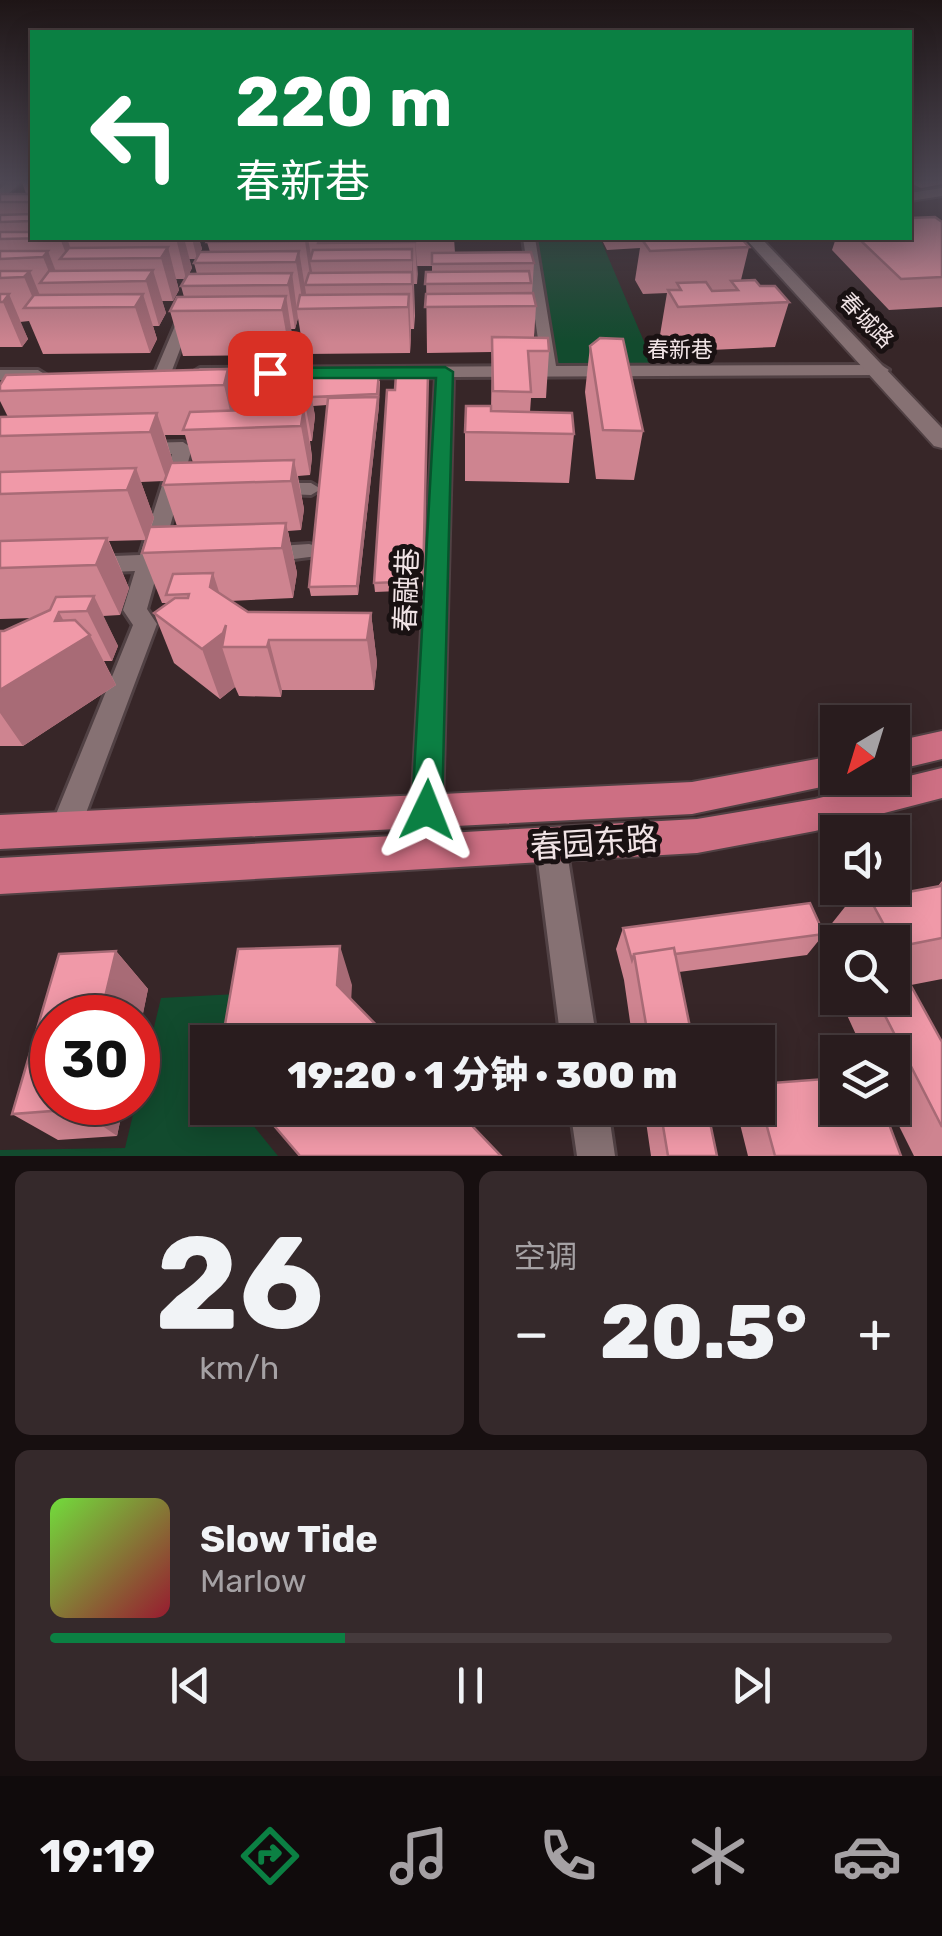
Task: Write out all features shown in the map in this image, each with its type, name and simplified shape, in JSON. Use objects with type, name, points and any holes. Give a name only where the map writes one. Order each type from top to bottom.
[{"type":"main road","points":[[910,753],[942,745]]},
{"type":"main road","name":"春园东路","points":[[0,832],[692,798],[820,773]]},
{"type":"main road","name":"春园东路","points":[[0,876],[697,836],[815,815],[942,782]]},
{"type":"street","points":[[530,240],[550,372]]},
{"type":"street","name":"春城路","points":[[756,240],[881,370],[942,441]]},
{"type":"street","name":"春城路","points":[[770,240],[942,420]]},
{"type":"street","points":[[163,373],[197,288]]},
{"type":"street","name":"春新巷","points":[[143,373],[881,370]]},
{"type":"street","name":"春融巷","points":[[427,810],[445,372]]},
{"type":"street","points":[[0,376],[64,374]]},
{"type":"street","points":[[27,402],[44,375]]},
{"type":"street","points":[[65,828],[145,624],[135,610],[149,562],[161,490],[183,448],[110,450]]},
{"type":"street","points":[[253,489],[311,488]]},
{"type":"street","points":[[161,490],[195,489]]},
{"type":"street","points":[[249,556],[308,551]]},
{"type":"street","points":[[56,566],[189,560]]},
{"type":"street","points":[[551,846],[577,1025]]},
{"type":"street","points":[[591,1125],[596,1156]]},
{"type":"green space","points":[[529,240],[601,240],[657,372],[550,372]]},
{"type":"green space","points":[[237,994],[231,1025],[190,1025],[190,1125],[253,1125],[278,1156],[0,1156],[0,1150],[125,1148],[131,1125],[160,1125],[161,998]]},
{"type":"building","points":[[0,235],[30,235],[30,238],[0,239]]},
{"type":"building","points":[[912,235],[942,235],[942,277],[901,279],[860,240],[912,240]]},
{"type":"building","points":[[208,240],[305,240],[305,241]]},
{"type":"building","points":[[319,240],[415,240],[415,242],[318,243]]},
{"type":"building","points":[[642,240],[743,240],[749,247],[650,251]]},
{"type":"building","points":[[168,247],[161,258],[60,259],[69,248]]},
{"type":"building","points":[[412,249],[412,260],[310,261],[313,250]]},
{"type":"building","points":[[0,251],[48,251],[43,257],[0,259]]},
{"type":"building","points":[[299,251],[296,262],[194,263],[200,252]]},
{"type":"building","points":[[531,252],[534,263],[432,264],[432,253]]},
{"type":"building","points":[[153,270],[146,281],[40,283],[49,271]]},
{"type":"building","points":[[0,271],[30,271],[24,277],[0,278]]},
{"type":"building","points":[[529,271],[531,283],[425,284],[426,272]]},
{"type":"building","points":[[412,272],[412,284],[305,285],[309,273]]},
{"type":"building","points":[[292,273],[288,285],[181,286],[188,274]]},
{"type":"building","points":[[755,280],[760,286],[775,286],[789,302],[678,307],[668,290],[681,290],[677,283],[706,282],[712,291],[738,290],[731,281]]},
{"type":"building","points":[[533,293],[536,306],[425,307],[426,294]]},
{"type":"building","points":[[143,294],[135,307],[24,308],[34,295]]},
{"type":"building","points":[[409,294],[408,307],[297,309],[300,295]]},
{"type":"building","points":[[286,296],[282,310],[170,311],[177,297]]},
{"type":"building","points":[[492,337],[548,338],[549,351],[528,351],[531,392],[493,391]]},
{"type":"building","points":[[600,338],[623,339],[643,431],[603,430],[590,346]]},
{"type":"building","points":[[228,369],[224,385],[0,391],[6,375]]},
{"type":"building","points":[[307,369],[303,392],[234,395],[240,371]]},
{"type":"building","points":[[379,373],[377,394],[312,397],[308,374]]},
{"type":"building","points":[[396,374],[428,374],[423,581],[374,583],[387,390],[395,390]]},
{"type":"building","points":[[230,376],[239,376],[234,393]]},
{"type":"building","points":[[378,397],[357,586],[309,587],[328,398]]},
{"type":"building","points":[[466,406],[491,406],[491,411],[572,413],[574,434],[465,432]]},
{"type":"building","points":[[304,408],[301,426],[183,430],[190,412]]},
{"type":"building","points":[[157,413],[150,432],[0,436],[0,417]]},
{"type":"building","points":[[294,460],[291,481],[163,485],[171,463]]},
{"type":"building","points":[[136,468],[127,490],[0,494],[0,472]]},
{"type":"building","points":[[286,523],[282,548],[142,553],[150,527]]},
{"type":"building","points":[[107,538],[96,565],[0,568],[0,541]]},
{"type":"building","points":[[213,573],[210,587],[248,612],[371,613],[367,640],[269,640],[267,647],[222,647],[226,625],[223,633],[202,649],[154,613],[175,598],[188,598],[189,594],[166,595],[173,574]]},
{"type":"building","points":[[94,596],[87,611],[59,612],[55,621],[75,620],[90,635],[0,690],[0,631],[50,610],[56,597]]},
{"type":"building","points":[[942,884],[942,938],[910,944],[910,925],[884,925],[873,905],[910,905],[910,892]]},
{"type":"building","points":[[810,903],[820,935],[675,954],[674,948],[634,954],[632,960],[623,928]]},
{"type":"building","points":[[340,946],[337,985],[376,1025],[225,1025],[238,949]]},
{"type":"building","points":[[674,948],[690,1025],[646,1025],[634,954]]},
{"type":"building","points":[[116,951],[105,995],[47,995],[59,954]]},
{"type":"building","points":[[910,984],[942,1042],[942,1127],[910,1064],[910,1035],[895,1035],[885,1015],[910,1015]]},
{"type":"building","points":[[30,1053],[30,1113],[12,1114]]},
{"type":"building","points":[[820,1079],[820,1125],[889,1125],[901,1156],[775,1156],[766,1125],[775,1125],[775,1083]]},
{"type":"building","points":[[274,1125],[471,1125],[501,1156],[300,1156]]},
{"type":"building","points":[[663,1125],[711,1125],[717,1156],[668,1156]]},
{"type":"route","points":[[270,373],[445,372],[427,810]]}]
